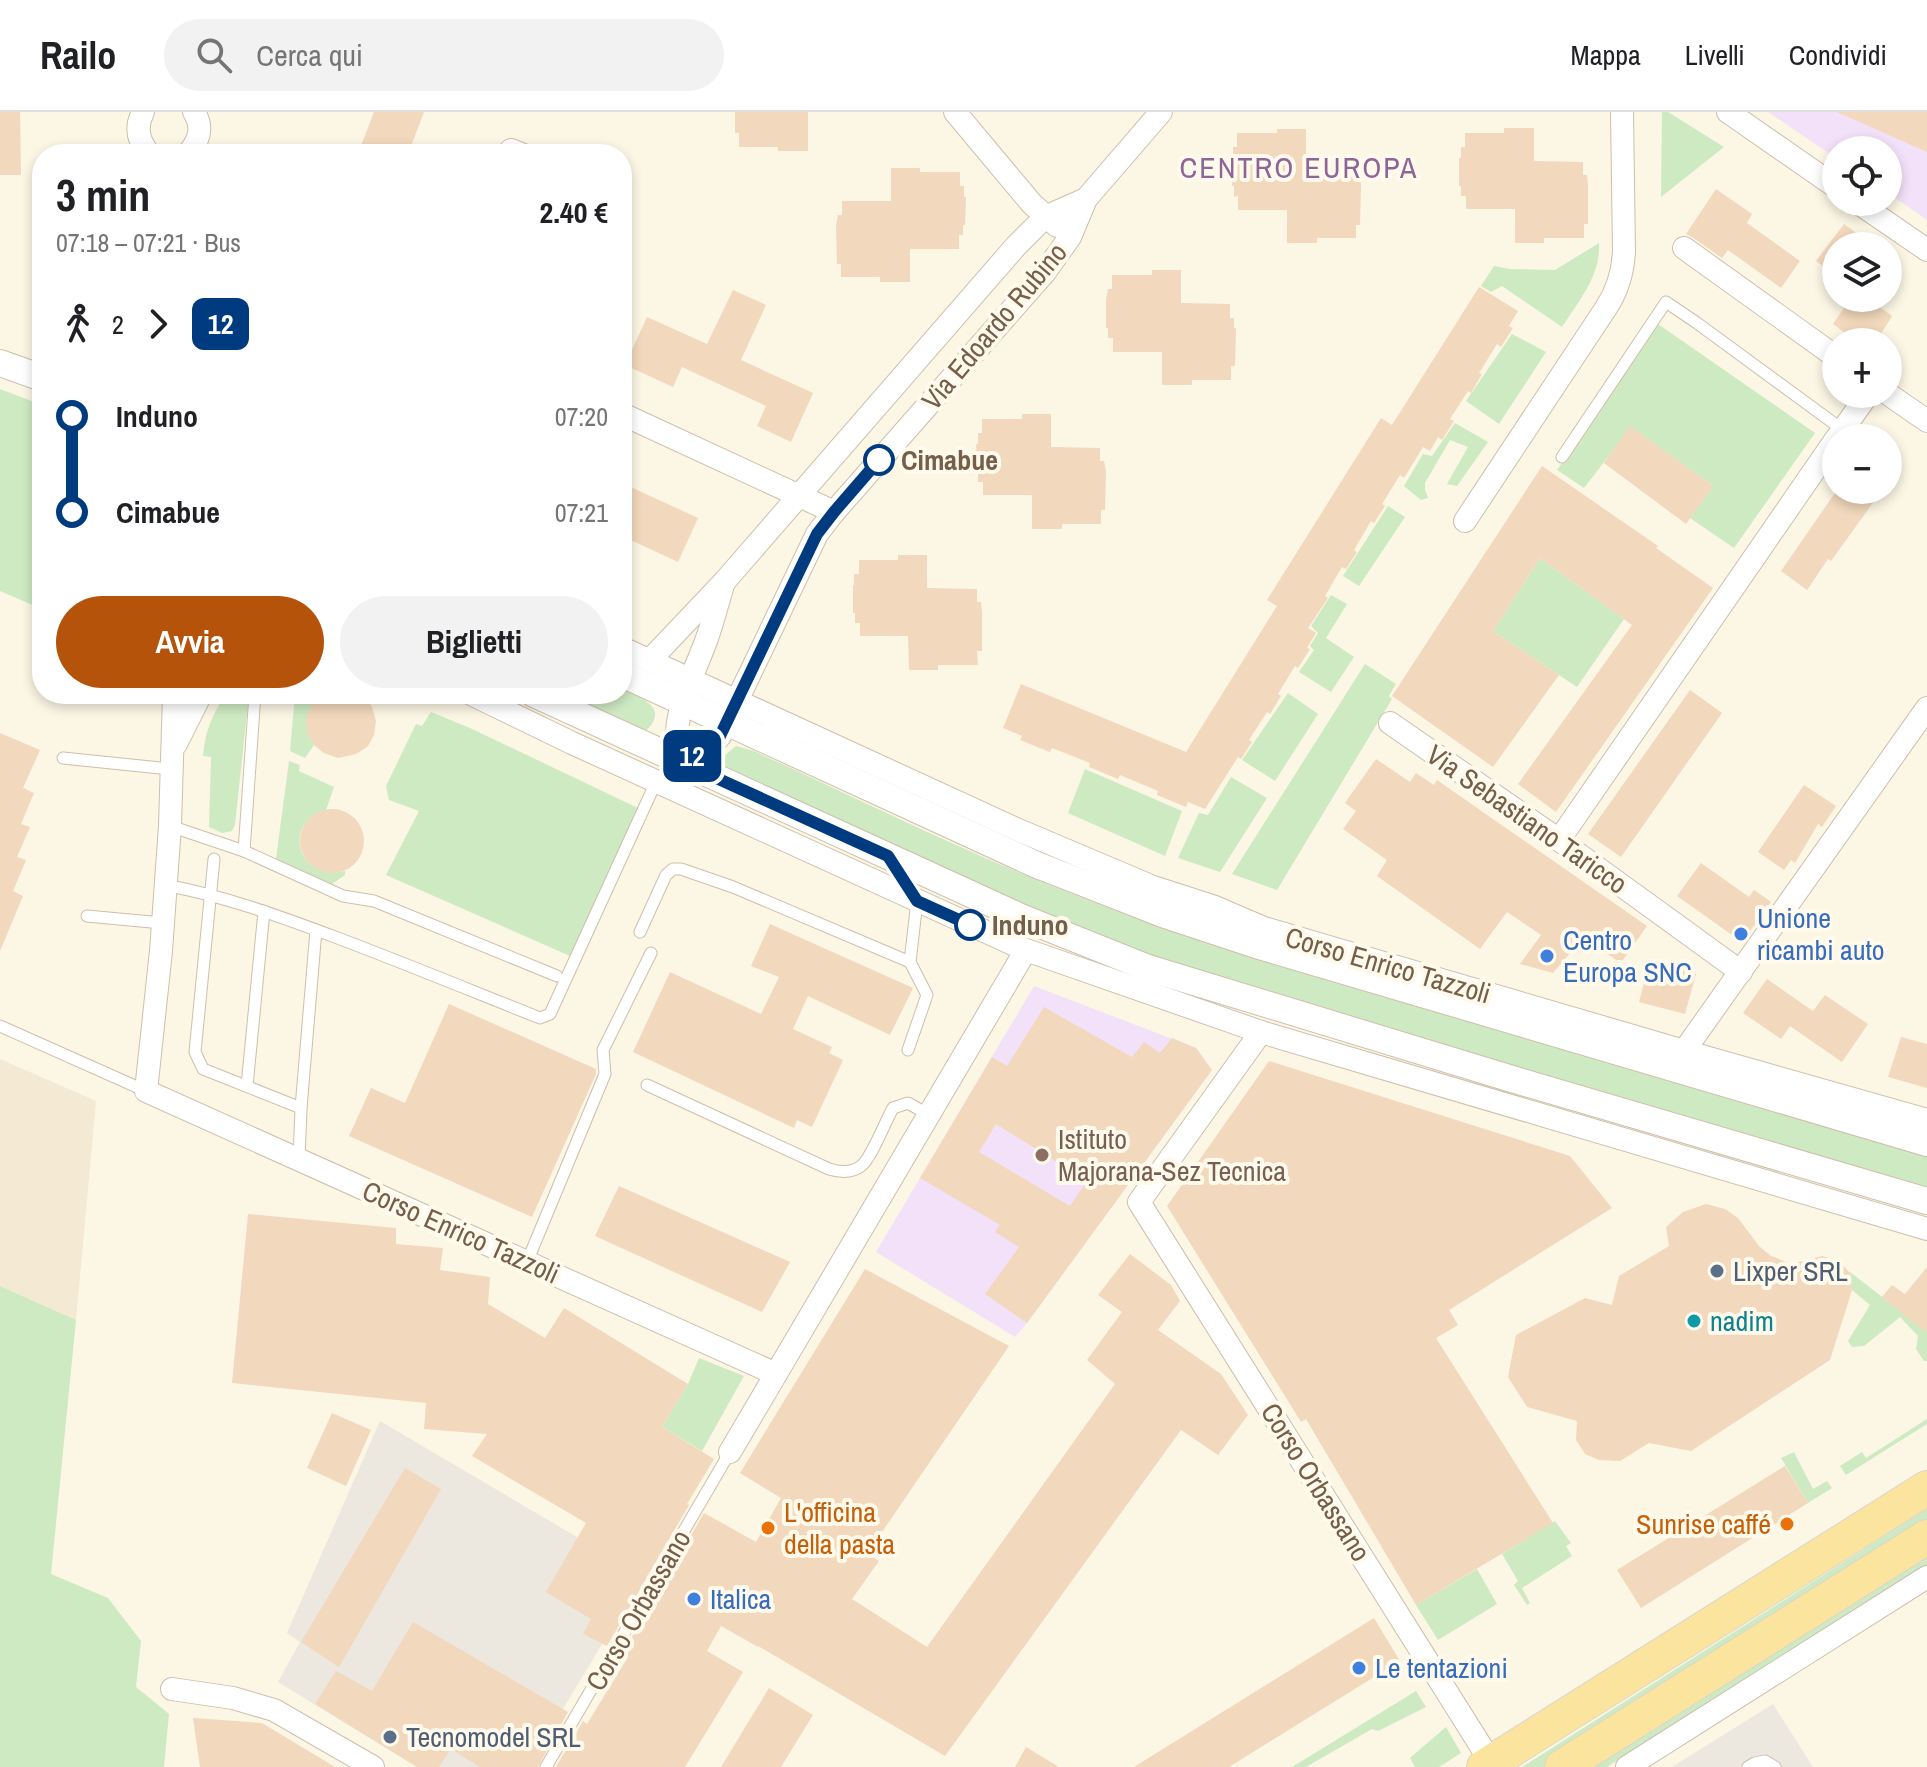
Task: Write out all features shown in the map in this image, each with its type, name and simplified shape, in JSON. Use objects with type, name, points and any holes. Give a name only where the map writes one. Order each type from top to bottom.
[{"type":"main road","name":"Corso Orbassano","points":[[1490,1765],[1927,1488]]},
{"type":"main road","points":[[1562,1767],[1927,1537]]},
{"type":"street","points":[[142,144],[138,121],[143,112]]},
{"type":"street","points":[[955,112],[1032,204],[1070,237]]},
{"type":"street","name":"Via Edoardo Rubino","points":[[724,582],[686,691],[675,736],[679,761],[699,754],[720,736],[817,534],[1045,272],[1070,237],[1086,199],[1161,112]]},
{"type":"street","points":[[1465,521],[1618,287],[1624,251],[1622,112]]},
{"type":"street","points":[[1728,112],[1822,177]]},
{"type":"street","points":[[197,144],[200,131],[198,114]]},
{"type":"street","name":"Via Edoardo Rubino","points":[[650,660],[724,582],[1016,246],[1045,217],[1086,199]]},
{"type":"street","points":[[1877,216],[1927,250]]},
{"type":"street","points":[[1684,248],[1822,347]]},
{"type":"street","points":[[0,363],[32,374]]},
{"type":"street","points":[[1902,404],[1927,421]]},
{"type":"street","points":[[632,419],[834,512]]},
{"type":"street","points":[[1559,840],[1822,459]]},
{"type":"street","name":"Corso Enrico Tazzoli","points":[[632,652],[650,660],[686,691]]},
{"type":"street","name":"Corso Enrico Tazzoli","points":[[632,677],[686,691],[732,712],[893,800],[1037,865],[1165,915],[1256,945],[1927,1143]]},
{"type":"street","points":[[146,1091],[170,826],[173,704]]},
{"type":"street","points":[[170,762],[195,704]]},
{"type":"street","points":[[492,704],[1026,950],[1261,1032],[1927,1229]]},
{"type":"street","points":[[556,704],[1023,918],[1106,952],[1191,982],[1927,1201]]},
{"type":"street","points":[[1684,1051],[1927,708]]},
{"type":"street","name":"Corso Enrico Tazzoli","points":[[732,712],[867,760],[1098,864],[1264,928],[1927,1120]]},
{"type":"street","name":"Via Sebastiano Taricco","points":[[1390,723],[1741,972]]},
{"type":"street","points":[[867,760],[893,800]]},
{"type":"street","points":[[888,856],[917,901]]},
{"type":"street","points":[[730,1452],[1026,950]]},
{"type":"street","points":[[1121,983],[1191,982]]},
{"type":"street","name":"Corso Orbassano","points":[[1261,1032],[1139,1202],[1490,1765]]},
{"type":"street","name":"Corso Enrico Tazzoli","points":[[146,1091],[776,1374]]},
{"type":"street","points":[[1663,1124],[1714,1167]]},
{"type":"street","points":[[1627,1767],[1927,1577]]},
{"type":"street","points":[[172,1689],[233,1698],[274,1710],[373,1767]]},
{"type":"lane","points":[[1562,457],[1666,302],[1697,323],[1823,424]]},
{"type":"lane","points":[[244,851],[254,704]]},
{"type":"lane","points":[[63,758],[170,762]]},
{"type":"lane","points":[[165,885],[210,894],[264,911],[540,1018],[550,1014],[656,782]]},
{"type":"lane","points":[[170,826],[244,851],[343,896],[374,901],[557,976]]},
{"type":"lane","points":[[214,859],[195,1052],[203,1069],[301,1108]]},
{"type":"lane","points":[[640,932],[666,875],[673,869],[681,869],[733,887],[910,962]]},
{"type":"lane","points":[[908,1050],[927,995],[910,962],[917,901]]},
{"type":"lane","points":[[247,1086],[264,911]]},
{"type":"lane","points":[[87,916],[162,923]]},
{"type":"lane","points":[[299,1160],[316,930]]},
{"type":"lane","points":[[527,1262],[605,1074],[603,1050],[651,953]]},
{"type":"lane","name":"Corso Enrico Tazzoli","points":[[0,1026],[146,1091]]},
{"type":"lane","points":[[647,1085],[842,1173],[861,1167],[893,1108],[908,1103],[929,1115]]},
{"type":"lane","name":"Corso Orbassano","points":[[546,1767],[730,1452]]},
{"type":"lane","points":[[1748,1767],[1765,1761],[1775,1767]]},
{"type":"shaded area","points":[[1768,112],[1927,112],[1927,220],[1902,203],[1902,136],[1822,136],[1822,149]]},
{"type":"shaded area","name":"Istituto Majorana-Sez Tecnica","points":[[1034,986],[1196,1048],[1212,1070],[1015,1337],[876,1252]]},
{"type":"shaded area","points":[[0,1059],[96,1101],[76,1320],[0,1286]]},
{"type":"shaded area","points":[[380,1421],[643,1576],[528,1767],[417,1767],[278,1682],[300,1642],[287,1633]]},
{"type":"shaded area","points":[[1773,1704],[1813,1767],[1672,1767]]},
{"type":"green space","points":[[1662,112],[1668,112],[1724,147],[1661,197]]},
{"type":"green space","points":[[1599,243],[1593,277],[1562,327],[1502,286],[1491,292],[1481,286],[1494,266],[1555,270]]},
{"type":"green space","points":[[1658,324],[1815,433],[1734,548],[1690,518],[1713,486],[1631,427],[1584,488],[1557,470]]},
{"type":"green space","points":[[1512,334],[1546,352],[1499,424],[1466,401]]},
{"type":"green space","points":[[0,389],[32,401],[32,605],[0,591]]},
{"type":"green space","points":[[1455,423],[1488,442],[1457,486],[1447,484],[1468,447],[1450,440],[1425,483],[1428,498],[1421,500],[1404,486],[1423,454],[1432,456]]},
{"type":"green space","points":[[1388,506],[1405,517],[1359,586],[1343,576]]},
{"type":"green space","points":[[1540,558],[1624,619],[1577,687],[1493,631]]},
{"type":"green space","points":[[1331,595],[1347,604],[1326,638],[1354,657],[1331,692],[1299,672],[1314,650],[1310,646],[1318,633],[1311,626]]},
{"type":"green space","points":[[1365,664],[1396,684],[1389,696],[1392,699],[1277,890],[1232,874]]},
{"type":"green space","points":[[1288,693],[1318,714],[1275,781],[1242,760]]},
{"type":"green space","points":[[632,694],[645,700],[654,710],[653,723],[646,731],[577,704],[632,704]]},
{"type":"green space","points":[[220,704],[248,704],[235,825],[232,831],[222,833],[209,827],[211,757],[203,756],[205,739]]},
{"type":"green space","points":[[294,704],[312,704],[307,733],[314,745],[305,758],[290,751]]},
{"type":"green space","points":[[431,712],[638,808],[570,956],[386,875],[419,811],[389,800],[386,786],[416,724],[422,726]]},
{"type":"green space","points":[[736,746],[754,751],[1039,881],[1187,936],[1252,958],[1927,1156],[1927,1191],[1243,990],[1067,928],[725,771],[725,755]]},
{"type":"green space","points":[[289,761],[300,765],[299,771],[334,787],[326,810],[312,816],[300,837],[301,849],[315,868],[328,872],[345,871],[345,875],[332,884],[276,859]]},
{"type":"green space","points":[[1085,769],[1182,811],[1165,856],[1068,813]]},
{"type":"green space","points":[[1231,777],[1267,798],[1220,872],[1178,858],[1199,813],[1208,815]]},
{"type":"green space","points":[[1850,1272],[1927,1332],[1927,1361],[1916,1349],[1918,1336],[1900,1317],[1864,1346],[1852,1347],[1848,1341],[1870,1305],[1852,1290]]},
{"type":"green space","points":[[0,1286],[76,1320],[51,1574],[108,1598],[141,1641],[136,1687],[169,1714],[164,1767],[0,1767]]},
{"type":"green space","points":[[699,1358],[744,1376],[702,1451],[662,1427],[688,1384]]},
{"type":"green space","points":[[1927,1419],[1927,1424],[1846,1475],[1840,1466],[1862,1452],[1866,1458]]},
{"type":"green space","points":[[1794,1452],[1813,1489],[1827,1481],[1832,1488],[1808,1503],[1781,1458]]},
{"type":"green space","points":[[1927,1509],[1927,1523],[1544,1767],[1522,1767]]},
{"type":"green space","points":[[1555,1521],[1571,1543],[1566,1546],[1572,1556],[1522,1588],[1530,1603],[1527,1605],[1514,1585],[1518,1581],[1502,1554]]},
{"type":"green space","points":[[1927,1557],[1927,1566],[1607,1767],[1593,1767]]},
{"type":"green space","points":[[1477,1569],[1497,1604],[1438,1640],[1416,1605]]},
{"type":"green space","points":[[1416,1691],[1426,1707],[1378,1731],[1372,1729],[1306,1767],[1292,1767]]},
{"type":"green space","points":[[1446,1727],[1461,1753],[1439,1767],[1415,1767],[1410,1758]]},
{"type":"building","points":[[0,112],[20,112],[21,175],[0,175]]},
{"type":"building","points":[[374,112],[424,112],[412,144],[362,144]]},
{"type":"building","points":[[735,112],[808,112],[808,151],[739,147]]},
{"type":"building","points":[[1837,112],[1927,112],[1927,152],[1902,141],[1902,136],[1891,136]]},
{"type":"building","points":[[1504,128],[1534,128],[1534,161],[1583,162],[1583,175],[1587,175],[1588,186],[1588,224],[1584,224],[1584,238],[1544,238],[1544,243],[1515,243],[1515,209],[1466,209],[1466,196],[1461,196],[1459,186],[1459,158],[1461,147],[1465,147],[1465,133],[1504,133]]},
{"type":"building","points":[[1277,129],[1306,129],[1306,162],[1355,162],[1355,176],[1360,176],[1361,186],[1360,225],[1356,225],[1356,238],[1317,238],[1317,243],[1287,243],[1287,210],[1238,210],[1238,196],[1234,197],[1232,186],[1233,147],[1237,147],[1237,133],[1277,133]]},
{"type":"building","points":[[891,168],[960,172],[960,186],[964,186],[966,197],[965,225],[963,235],[959,235],[959,249],[910,249],[910,282],[880,282],[880,277],[841,277],[841,264],[837,264],[836,225],[838,215],[842,215],[842,201],[891,201]]},
{"type":"building","points":[[1716,189],[1752,214],[1747,223],[1800,261],[1781,288],[1728,250],[1722,258],[1686,234]]},
{"type":"building","points":[[1844,224],[1855,232],[1838,232]]},
{"type":"building","points":[[1152,270],[1181,270],[1181,303],[1230,304],[1230,318],[1234,318],[1236,328],[1235,366],[1231,366],[1231,380],[1192,380],[1192,385],[1162,385],[1162,352],[1113,352],[1113,338],[1108,338],[1106,328],[1106,300],[1108,289],[1112,289],[1112,275],[1152,275]]},
{"type":"building","points":[[1479,287],[1518,311],[1509,326],[1513,328],[1501,347],[1497,344],[1471,393],[1468,391],[1450,419],[1454,421],[1442,440],[1438,437],[1430,451],[1423,447],[1404,478],[1400,475],[1382,504],[1385,506],[1374,523],[1371,521],[1354,550],[1357,552],[1346,569],[1342,567],[1325,596],[1328,598],[1308,628],[1316,633],[1307,648],[1310,649],[1298,668],[1295,666],[1270,714],[1267,712],[1249,740],[1252,742],[1241,759],[1238,757],[1205,809],[1188,802],[1186,807],[1120,775],[1118,779],[1089,767],[1090,763],[1020,740],[1022,736],[1003,728],[1021,684],[1186,752],[1277,606],[1267,600],[1381,418],[1392,425]]},
{"type":"building","points":[[733,290],[766,305],[741,360],[813,393],[791,442],[757,426],[766,406],[682,367],[673,387],[632,368],[632,350],[647,317],[707,344]]},
{"type":"building","points":[[1841,312],[1886,312],[1892,316],[1885,328],[1838,328],[1833,324]]},
{"type":"building","points":[[1022,414],[1051,414],[1051,447],[1100,448],[1100,461],[1104,461],[1106,472],[1105,510],[1101,510],[1101,524],[1062,524],[1062,529],[1032,529],[1032,495],[983,495],[983,482],[978,482],[976,444],[978,433],[982,433],[982,419],[1022,419]]},
{"type":"building","points":[[1630,426],[1713,486],[1686,524],[1604,463]]},
{"type":"building","points":[[1542,466],[1713,588],[1556,812],[1518,784],[1632,625],[1540,558],[1493,631],[1559,675],[1493,767],[1392,696]]},
{"type":"building","points":[[632,488],[698,518],[678,562],[632,541]]},
{"type":"building","points":[[1827,504],[1872,504],[1807,590],[1781,571]]},
{"type":"building","points":[[898,555],[927,555],[927,588],[977,589],[977,602],[981,602],[982,613],[982,651],[977,651],[978,665],[938,665],[938,670],[909,670],[908,636],[860,636],[860,623],[855,623],[853,613],[854,574],[859,574],[859,560],[898,560]]},
{"type":"building","points":[[1690,690],[1722,713],[1621,857],[1588,834]]},
{"type":"building","points":[[312,704],[370,704],[376,721],[374,735],[368,746],[356,754],[338,758],[314,745],[307,733],[306,717]]},
{"type":"building","points":[[0,733],[40,750],[23,788],[34,793],[21,824],[30,827],[17,857],[26,860],[13,891],[23,896],[0,951]]},
{"type":"building","points":[[1376,759],[1410,782],[1416,773],[1434,785],[1437,780],[1647,926],[1623,960],[1616,960],[1584,937],[1553,973],[1520,964],[1541,935],[1507,912],[1480,949],[1377,876],[1387,860],[1343,829],[1356,811],[1345,803]]},
{"type":"building","points":[[1804,785],[1836,806],[1822,827],[1818,824],[1795,863],[1791,860],[1784,870],[1758,852]]},
{"type":"building","points":[[326,809],[338,809],[355,818],[362,829],[362,853],[355,864],[338,873],[326,873],[314,868],[305,859],[300,847],[300,835],[305,823],[314,814]]},
{"type":"building","points":[[1701,863],[1749,897],[1754,890],[1771,902],[1742,942],[1677,896]]},
{"type":"building","points":[[770,924],[913,988],[890,1035],[808,996],[793,1029],[832,1047],[829,1053],[843,1060],[812,1127],[797,1120],[794,1128],[633,1052],[670,972],[761,1014],[779,977],[751,966]]},
{"type":"building","points":[[1650,961],[1696,974],[1685,1014],[1639,1002]]},
{"type":"building","points":[[1767,979],[1813,1011],[1825,995],[1868,1024],[1842,1062],[1790,1026],[1781,1039],[1743,1013]]},
{"type":"building","points":[[449,1004],[596,1069],[532,1217],[349,1136],[371,1088],[405,1103]]},
{"type":"building","name":"Istituto Majorana-Sez Tecnica","points":[[1044,1007],[1132,1057],[1144,1042],[1160,1053],[1172,1038],[1196,1048],[1212,1070],[1027,1323],[985,1294],[1019,1247],[995,1232],[1000,1225],[920,1178],[992,1057],[1007,1066]],"holes":[[[996,1124],[1087,1181],[1070,1206],[979,1152]]]},
{"type":"building","points":[[1901,1037],[1927,1044],[1927,1088],[1888,1077]]},
{"type":"building","points":[[1269,1061],[1570,1156],[1612,1208],[1449,1310],[1458,1325],[1436,1338],[1553,1523],[1416,1605],[1306,1419],[1301,1422],[1167,1206]]},
{"type":"building","points":[[619,1186],[790,1262],[762,1312],[595,1236]]},
{"type":"building","name":"nadim","points":[[1706,1204],[1725,1209],[1738,1218],[1759,1246],[1771,1256],[1791,1264],[1822,1256],[1839,1261],[1850,1273],[1852,1290],[1830,1360],[1691,1451],[1649,1443],[1620,1461],[1599,1460],[1585,1454],[1576,1440],[1577,1421],[1527,1407],[1508,1377],[1516,1335],[1585,1298],[1612,1305],[1619,1276],[1669,1246],[1666,1227],[1683,1212]]},
{"type":"building","points":[[248,1214],[396,1228],[396,1244],[443,1248],[440,1270],[490,1277],[488,1304],[545,1338],[564,1308],[688,1384],[662,1427],[714,1459],[607,1646],[583,1634],[591,1619],[546,1592],[586,1523],[472,1456],[487,1434],[424,1429],[426,1403],[232,1383]]},
{"type":"building","points":[[1130,1254],[1171,1285],[1180,1301],[1158,1330],[1221,1374],[1248,1415],[1218,1455],[1181,1430],[945,1756],[721,1626],[707,1651],[743,1672],[685,1767],[556,1767],[583,1721],[587,1724],[628,1657],[622,1654],[704,1513],[756,1542],[781,1498],[740,1473],[865,1269],[1009,1346],[867,1554],[879,1561],[852,1599],[927,1647],[1115,1384],[1087,1360],[1122,1312],[1098,1295]]},
{"type":"building","points":[[1927,1267],[1927,1333],[1882,1297],[1892,1285],[1905,1294]]},
{"type":"building","points":[[332,1413],[371,1430],[346,1486],[307,1468]]},
{"type":"building","points":[[1785,1466],[1808,1503],[1641,1608],[1617,1570]]},
{"type":"building","points":[[405,1468],[441,1489],[339,1667],[301,1642]]},
{"type":"building","points":[[1374,1618],[1400,1661],[1229,1767],[1134,1767]]},
{"type":"building","points":[[413,1622],[568,1712],[538,1767],[480,1767],[451,1749],[439,1767],[417,1767],[315,1704],[336,1671],[372,1691]]},
{"type":"building","points":[[769,1688],[813,1715],[781,1767],[721,1767]]},
{"type":"building","points":[[193,1718],[262,1723],[335,1767],[200,1767]]},
{"type":"building","points":[[1026,1747],[1059,1767],[1015,1767]]},
{"type":"bus line","name":"12","points":[[879,460],[817,534],[720,736],[699,754],[679,761],[888,856],[917,901],[970,925]]},
{"type":"place","name":"Cimabue","points":[[879,460]]},
{"type":"place","name":"Induno","points":[[970,925]]},
{"type":"place","name":"Unione ricambi auto","points":[[1741,934]]},
{"type":"place","name":"Centro Europa SNC","points":[[1547,956]]},
{"type":"place","name":"Istituto Majorana-Sez Tecnica","points":[[1042,1155]]},
{"type":"place","name":"Lixper SRL","points":[[1717,1271]]},
{"type":"place","name":"nadim","points":[[1694,1321]]},
{"type":"place","name":"Sunrise caffé","points":[[1787,1524]]},
{"type":"place","name":"L'officina della pasta","points":[[768,1528]]},
{"type":"place","name":"Italica","points":[[694,1599]]},
{"type":"place","name":"Le tentazioni","points":[[1359,1668]]},
{"type":"place","name":"Tecnomodel SRL","points":[[390,1737]]},
{"type":"district","name":"CENTRO EUROPA","points":[[1299,168]]}]
